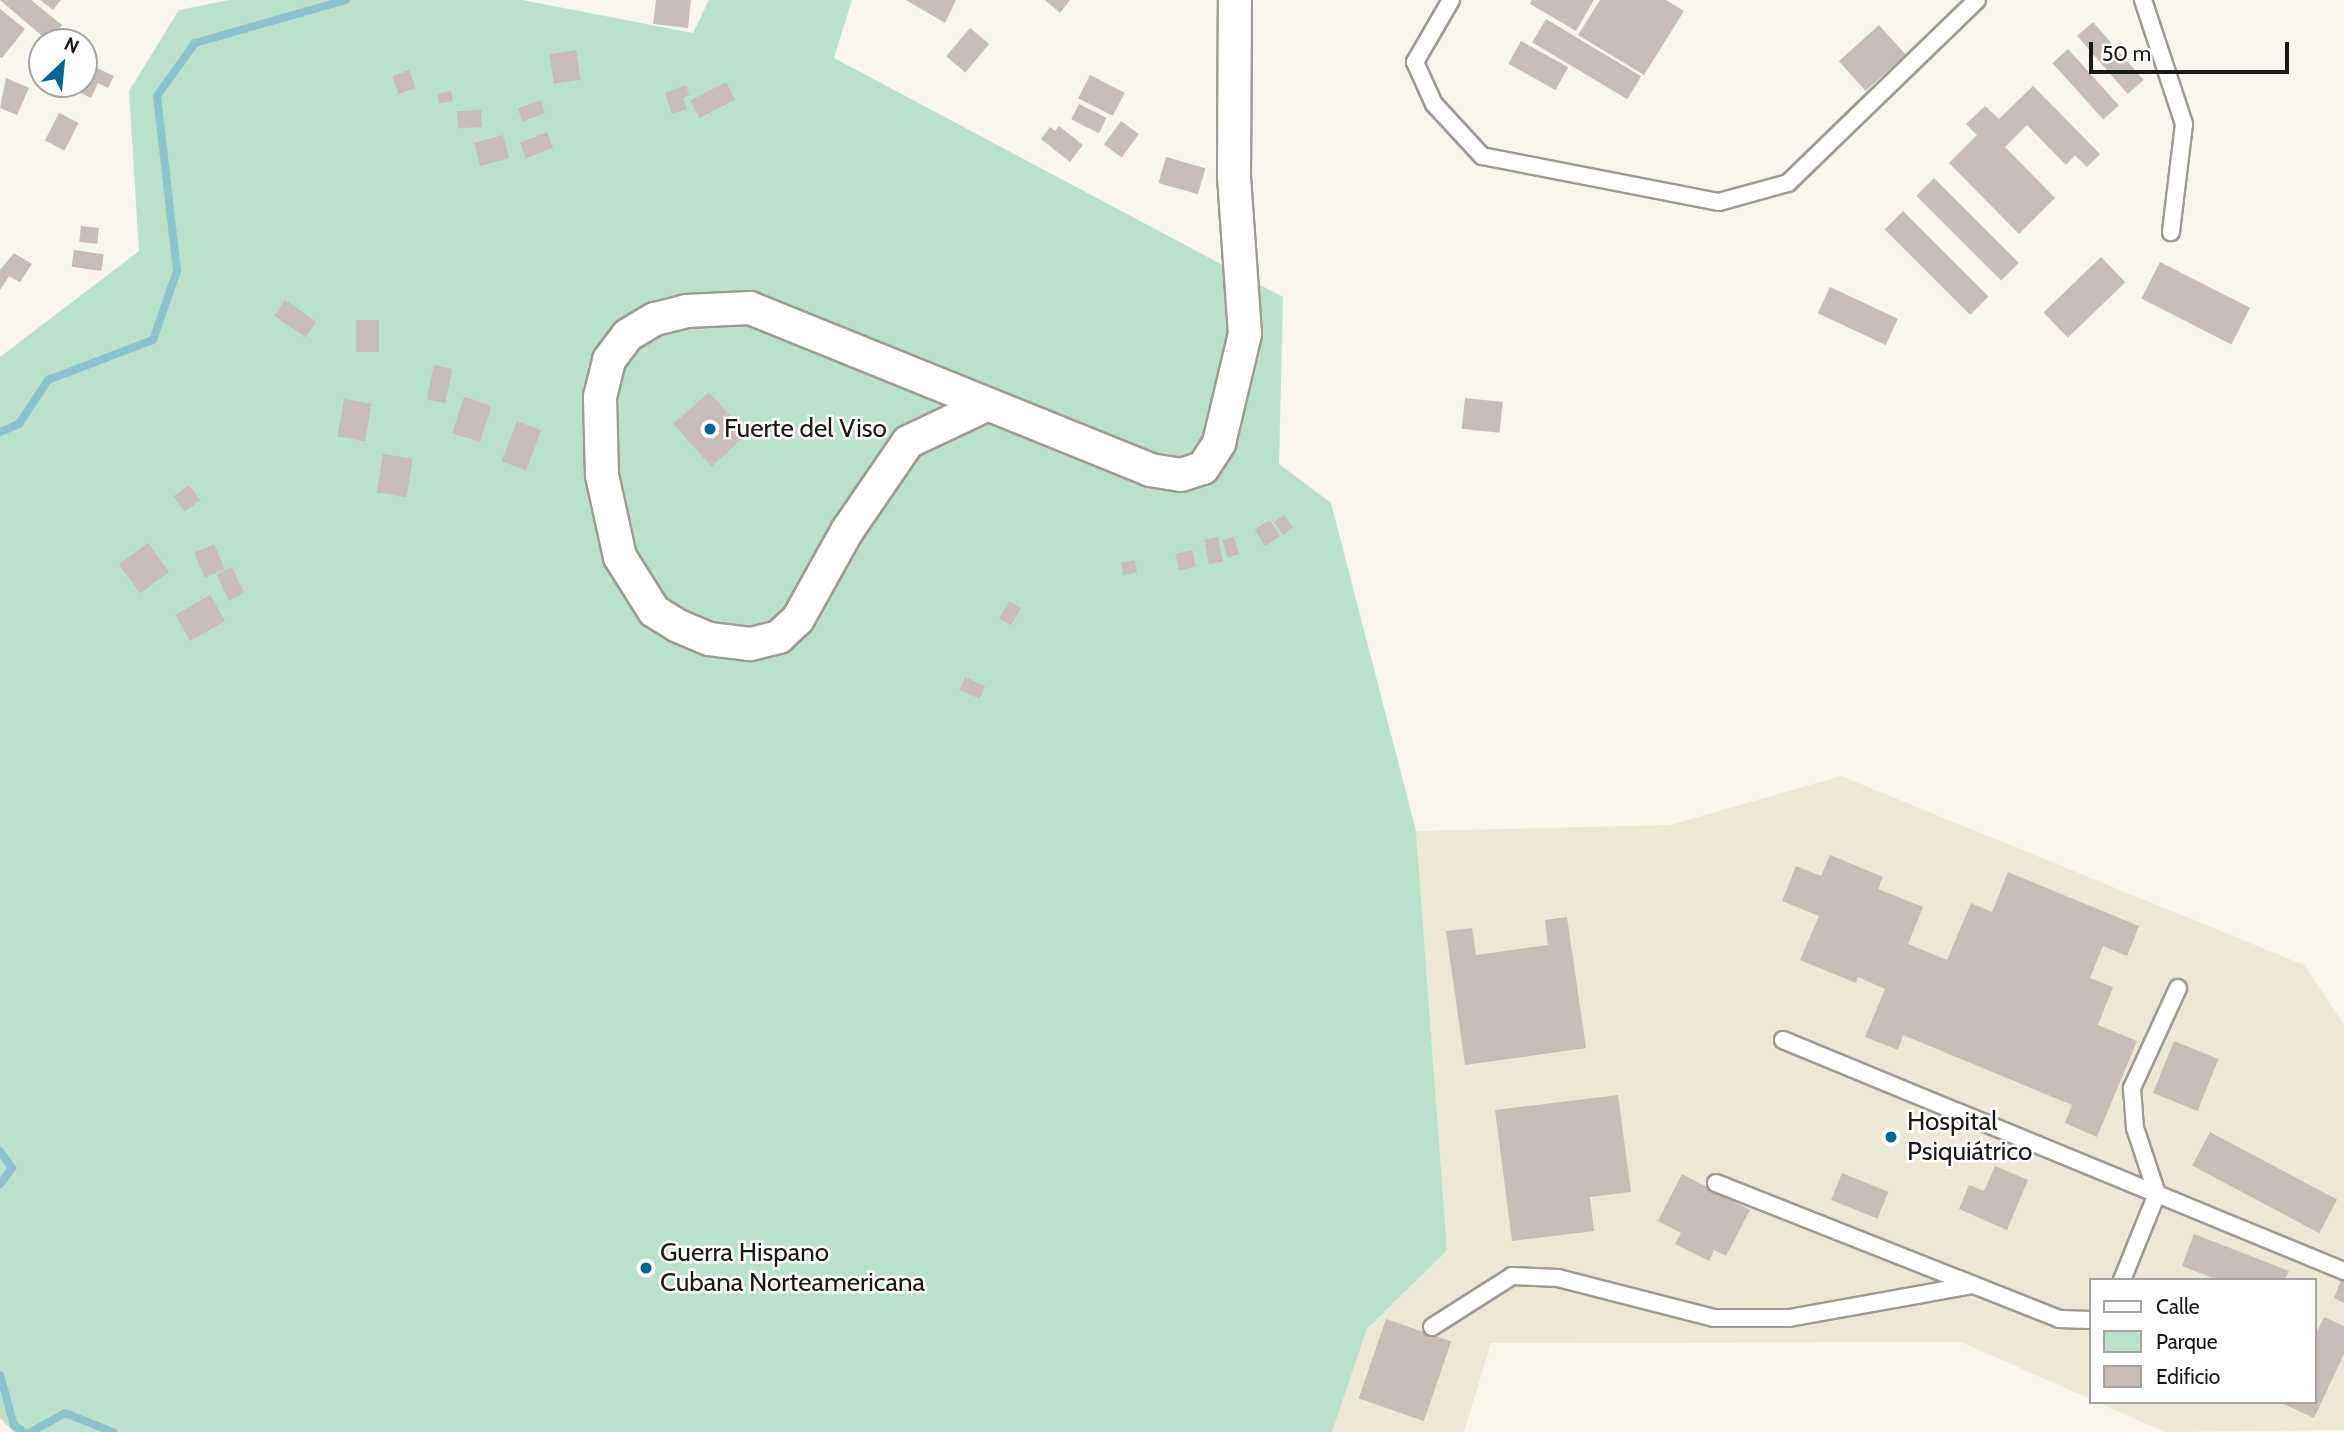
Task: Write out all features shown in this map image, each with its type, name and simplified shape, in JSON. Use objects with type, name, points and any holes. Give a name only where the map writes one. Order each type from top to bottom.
[{"type":"street","points":[[984,406],[908,442],[847,531],[798,619],[779,637],[750,644],[709,639],[678,626],[654,611],[620,557],[602,475],[600,397],[609,360],[628,335],[655,319],[686,311],[750,308],[984,406],[1059,431],[1150,470],[1181,475],[1203,468],[1213,451],[1245,334],[1234,177],[1235,0]]},
{"type":"lane","points":[[1451,0],[1415,62],[1434,104],[1482,156],[1719,202],[1788,183],[1977,0]]},
{"type":"lane","points":[[2143,0],[2184,124],[2171,232]]},
{"type":"lane","points":[[2123,1278],[2157,1194],[2135,1128],[2132,1088],[2178,988]]},
{"type":"lane","points":[[1783,1040],[2344,1271]]},
{"type":"lane","points":[[1716,1183],[2059,1318],[2088,1320]]},
{"type":"lane","points":[[1432,1327],[1512,1276],[1558,1278],[1714,1318],[1788,1318],[1973,1284]]},
{"type":"shaded area","name":"Hospital Psiquiátrico","points":[[1841,776],[2304,965],[2344,1025],[2344,1430],[2164,1432],[2101,1404],[2316,1404],[2316,1278],[2088,1278],[2088,1398],[1961,1342],[1491,1343],[1464,1432],[1332,1432],[1367,1329],[1447,1249],[1416,831],[1670,825]]},
{"type":"green space","points":[[229,0],[522,0],[693,33],[709,0],[852,0],[834,58],[1283,297],[1279,464],[1331,503],[1416,831],[1447,1250],[1367,1329],[1332,1432],[14,1432],[0,1418],[0,357],[139,251],[129,91],[179,10]]},
{"type":"building","points":[[0,0],[31,0],[62,25],[60,28],[33,28]]},
{"type":"building","points":[[40,0],[61,0],[53,10]]},
{"type":"building","points":[[656,0],[691,0],[688,28],[653,24]]},
{"type":"building","points":[[906,0],[956,0],[945,23]]},
{"type":"building","points":[[1045,0],[1070,0],[1060,13]]},
{"type":"building","points":[[1532,0],[1594,0],[1576,31],[1530,4]]},
{"type":"building","points":[[1600,0],[1666,0],[1684,11],[1644,75],[1578,35]]},
{"type":"building","points":[[0,9],[25,29],[2,58],[0,57]]},
{"type":"building","points":[[1546,19],[1641,76],[1627,99],[1532,42]]},
{"type":"building","points":[[2093,22],[2144,80],[2128,94],[2077,36]]},
{"type":"building","points":[[1879,25],[1906,55],[1866,91],[1839,61]]},
{"type":"building","points":[[970,28],[989,44],[965,72],[946,56]]},
{"type":"building","points":[[1521,41],[1568,67],[1556,90],[1508,64]]},
{"type":"building","points":[[2068,49],[2119,105],[2103,120],[2052,63]]},
{"type":"building","points":[[576,50],[581,80],[554,84],[549,54]]},
{"type":"building","points":[[98,69],[114,76],[108,88],[98,83]]},
{"type":"building","points":[[409,70],[416,88],[399,94],[392,76]]},
{"type":"building","points":[[1090,75],[1125,93],[1113,116],[1078,98]]},
{"type":"building","points":[[6,78],[28,88],[17,115],[0,108]]},
{"type":"building","points":[[726,82],[735,100],[699,118],[690,100]]},
{"type":"building","points":[[686,85],[689,95],[683,98],[687,109],[672,114],[665,93]]},
{"type":"building","points":[[2033,86],[2100,154],[2087,167],[2075,155],[2066,165],[2027,125],[2005,147],[2055,198],[2019,234],[1949,163],[1977,135],[1966,124],[1985,106],[1999,119]]},
{"type":"building","points":[[451,91],[453,101],[439,103],[437,94]]},
{"type":"building","points":[[540,100],[545,113],[523,122],[518,109]]},
{"type":"building","points":[[1079,104],[1107,118],[1099,133],[1071,119]]},
{"type":"building","points":[[481,110],[482,127],[458,128],[457,111]]},
{"type":"building","points":[[59,113],[79,123],[65,151],[45,141]]},
{"type":"building","points":[[1121,121],[1139,134],[1122,157],[1104,144]]},
{"type":"building","points":[[1059,126],[1083,145],[1070,162],[1041,139],[1050,127],[1055,131]]},
{"type":"building","points":[[547,132],[553,148],[526,158],[520,142]]},
{"type":"building","points":[[503,135],[509,158],[480,166],[474,143]]},
{"type":"building","points":[[1166,157],[1205,168],[1198,194],[1159,183]]},
{"type":"building","points":[[1934,178],[2019,263],[2001,281],[1916,196]]},
{"type":"building","points":[[1903,211],[1989,297],[1970,315],[1885,229]]},
{"type":"building","points":[[81,226],[99,228],[97,244],[79,242]]},
{"type":"building","points":[[74,250],[104,254],[101,271],[72,267]]},
{"type":"building","points":[[14,253],[32,264],[20,282],[9,276],[0,290],[0,270]]},
{"type":"building","points":[[2101,257],[2125,282],[2068,338],[2043,313]]},
{"type":"building","points":[[2160,262],[2250,308],[2231,344],[2141,299]]},
{"type":"building","points":[[1830,287],[1898,319],[1886,345],[1818,313]]},
{"type":"building","points":[[285,300],[316,322],[305,337],[274,316]]},
{"type":"building","points":[[356,320],[379,320],[379,352],[356,352]]},
{"type":"building","points":[[434,365],[453,369],[445,403],[427,399]]},
{"type":"building","name":"Fuerte del Viso","points":[[709,392],[747,434],[711,466],[673,424]]},
{"type":"building","points":[[464,397],[492,406],[480,442],[452,433]]},
{"type":"building","points":[[1465,398],[1503,402],[1500,433],[1462,429]]},
{"type":"building","points":[[344,399],[372,404],[365,441],[337,436]]},
{"type":"building","points":[[517,421],[541,430],[526,470],[502,461]]},
{"type":"building","points":[[383,454],[413,459],[407,497],[377,493]]},
{"type":"building","points":[[189,485],[200,500],[185,512],[174,496]]},
{"type":"building","points":[[1284,515],[1293,528],[1283,535],[1274,522]]},
{"type":"building","points":[[1270,520],[1280,536],[1265,546],[1255,530]]},
{"type":"building","points":[[1218,537],[1223,562],[1209,564],[1204,540]]},
{"type":"building","points":[[1234,537],[1239,554],[1227,558],[1222,540]]},
{"type":"building","points":[[148,543],[169,572],[140,593],[119,564]]},
{"type":"building","points":[[214,544],[225,569],[205,578],[194,553]]},
{"type":"building","points":[[1192,550],[1196,567],[1179,570],[1175,554]]},
{"type":"building","points":[[1135,560],[1137,573],[1123,575],[1121,562]]},
{"type":"building","points":[[232,567],[244,593],[229,600],[217,574]]},
{"type":"building","points":[[210,595],[225,621],[190,641],[175,615]]},
{"type":"building","points":[[1009,601],[1021,608],[1011,625],[999,618]]},
{"type":"building","points":[[965,677],[985,686],[979,699],[959,690]]},
{"type":"building","points":[[1830,855],[1883,877],[1878,889],[1923,907],[1908,944],[1947,960],[1971,903],[1992,912],[2008,872],[2139,926],[2127,956],[2103,946],[2090,978],[2113,987],[2098,1025],[2137,1041],[2097,1137],[2065,1123],[2072,1105],[1903,1035],[1898,1050],[1865,1037],[1885,989],[1858,977],[1856,983],[1800,960],[1819,916],[1782,901],[1796,866],[1821,876]]},
{"type":"building","points":[[1567,917],[1586,1048],[1465,1065],[1446,931],[1472,928],[1476,955],[1548,945],[1545,920]]},
{"type":"building","points":[[2174,1041],[2219,1059],[2198,1111],[2153,1093]]},
{"type":"building","points":[[1618,1095],[1631,1192],[1590,1197],[1594,1231],[1512,1241],[1495,1110]]},
{"type":"building","points":[[2210,1132],[2337,1200],[2319,1233],[2192,1166]]},
{"type":"building","points":[[1995,1166],[2028,1180],[2007,1230],[1959,1209],[1969,1185],[1984,1191]]},
{"type":"building","points":[[1842,1173],[1888,1192],[1877,1219],[1831,1200]]},
{"type":"building","points":[[1682,1174],[1750,1210],[1726,1256],[1714,1250],[1709,1261],[1675,1244],[1681,1233],[1658,1221]]},
{"type":"building","points":[[2194,1234],[2289,1271],[2286,1278],[2213,1278],[2182,1266]]},
{"type":"building","points":[[2344,1273],[2344,1303],[2334,1298]]},
{"type":"building","points":[[2324,1317],[2344,1326],[2344,1354],[2314,1418],[2283,1404],[2316,1404],[2316,1334]]},
{"type":"building","points":[[1386,1319],[1451,1341],[1424,1421],[1359,1398]]},
{"type":"waterway","points":[[0,432],[19,424],[48,380],[153,340],[177,271],[157,96],[195,43],[346,0]]},
{"type":"waterway","points":[[0,1151],[12,1168],[0,1184]]},
{"type":"waterway","points":[[0,1375],[14,1425],[24,1432]]},
{"type":"waterway","points":[[31,1432],[65,1413],[113,1432]]},
{"type":"place","name":"Fuerte del Viso","points":[[710,429]]},
{"type":"place","name":"Hospital Psiquiátrico","points":[[1891,1137]]},
{"type":"place","name":"Guerra Hispano Cubana Norteamericana","points":[[646,1268]]}]
